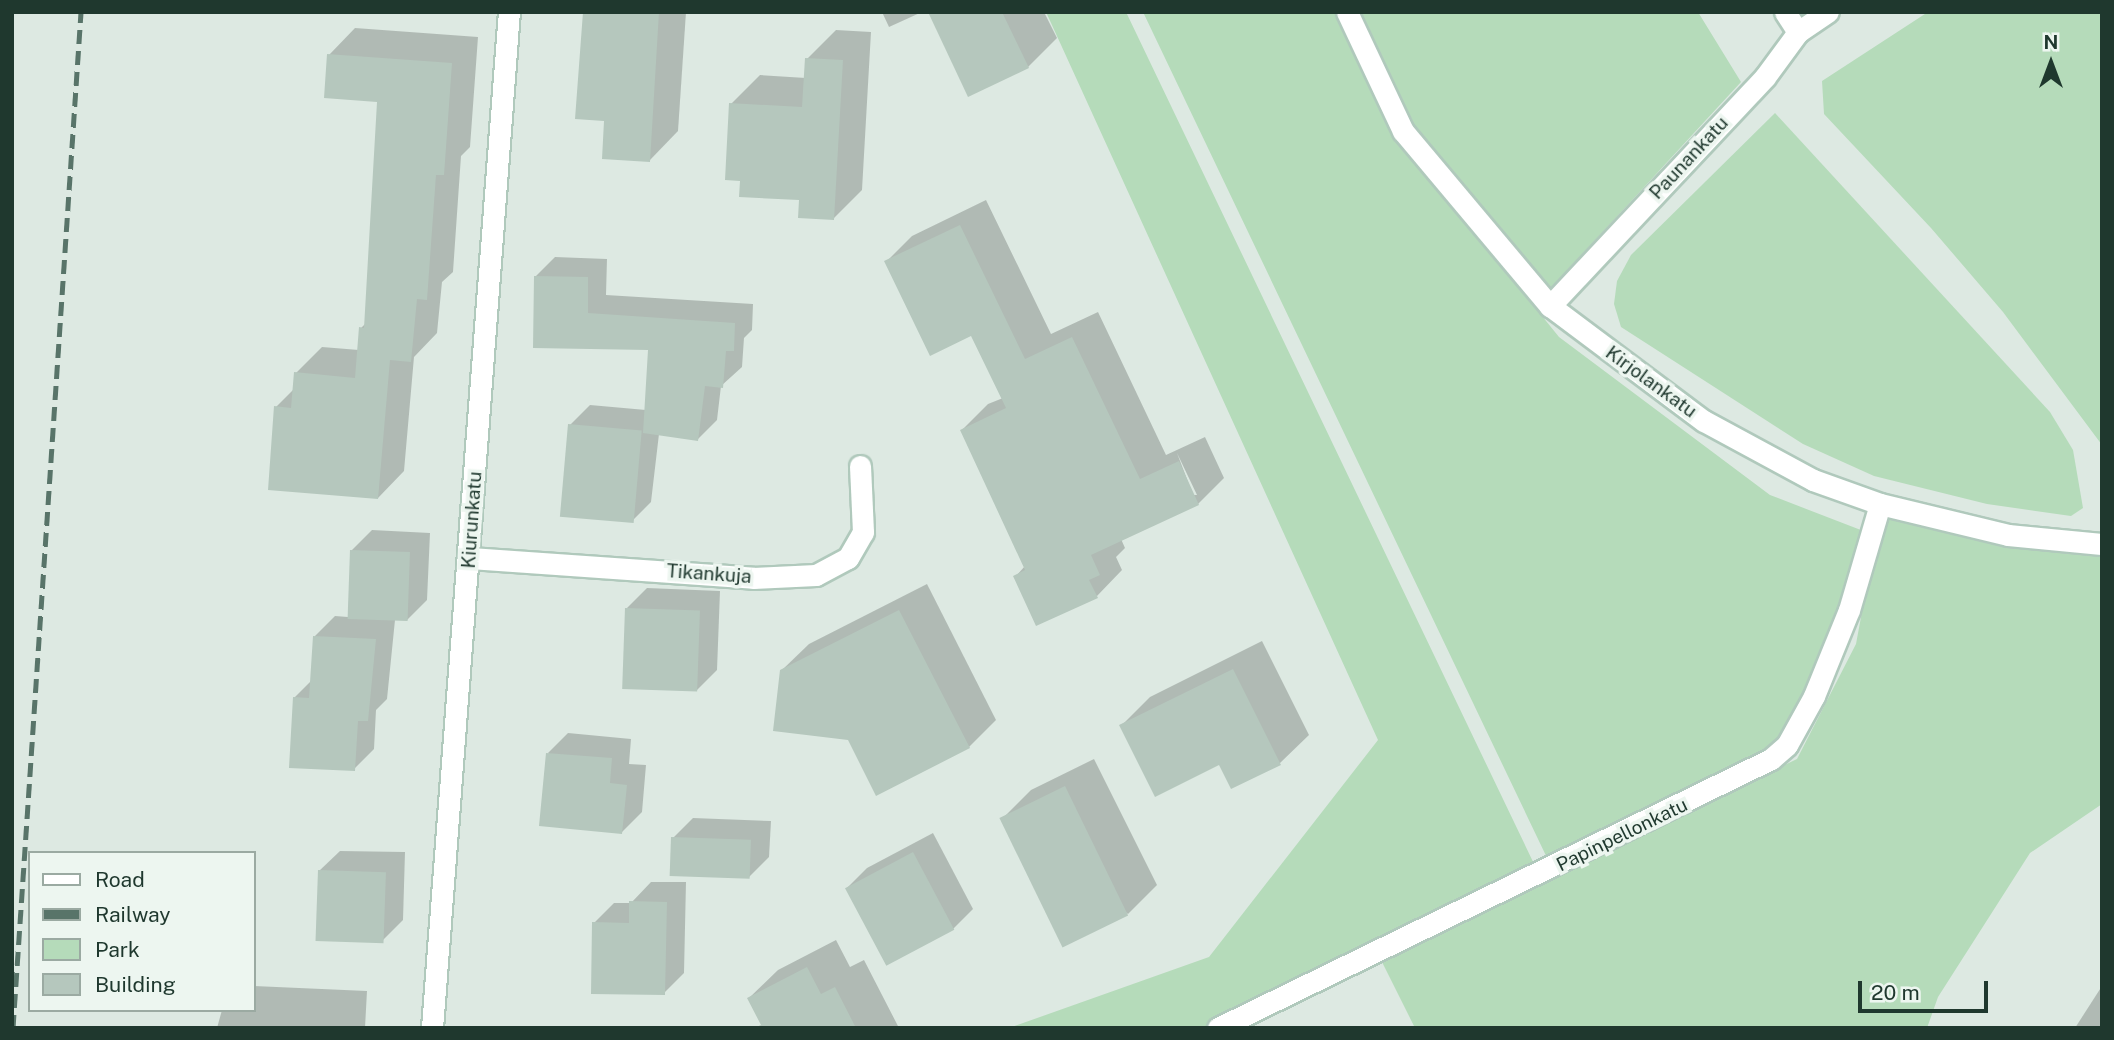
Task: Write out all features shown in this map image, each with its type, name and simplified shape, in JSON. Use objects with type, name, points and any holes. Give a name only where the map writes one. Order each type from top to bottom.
[{"type":"street","name":"Kiurunkatu","points":[[432,1028],[470,558],[509,12]]},
{"type":"street","name":"Kirjolankatu","points":[[1347,12],[1402,131],[1550,306],[1704,421],[1813,480],[1880,504],[2008,535],[2102,544]]},
{"type":"street","points":[[1786,12],[1798,32]]},
{"type":"street","name":"Paunankatu","points":[[1550,306],[1765,77],[1798,32],[1828,12]]},
{"type":"street","name":"Tikankuja","points":[[470,558],[753,578],[816,575],[834,568],[856,549],[863,532],[860,466]]},
{"type":"street","name":"Papinpellonkatu","points":[[1217,1028],[1771,759],[1787,745],[1814,696],[1849,610],[1880,504]]},
{"type":"green space","points":[[1046,12],[1126,12],[1536,868],[1208,1028],[1009,1028],[1209,957],[1378,740]]},
{"type":"green space","points":[[1143,12],[1339,12],[1396,135],[1559,337],[1770,495],[1866,532],[1833,637],[1775,748],[1549,862]]},
{"type":"green space","points":[[1356,12],[1698,12],[1741,82],[1553,286],[1550,306],[1410,127]]},
{"type":"green space","points":[[1928,12],[2102,12],[2102,445],[2003,312],[1931,228],[1824,114],[1822,81]]},
{"type":"green space","points":[[1775,113],[2050,412],[2073,450],[2083,508],[2071,516],[1987,504],[1874,476],[1803,444],[1621,327],[1614,304],[1617,281],[1631,255]]},
{"type":"green space","points":[[1880,515],[1989,542],[2102,550],[2102,804],[2030,853],[1938,997],[1927,1028],[1415,1028],[1381,960],[1797,759],[1856,644]]},
{"type":"building","points":[[583,12],[659,12],[650,162],[602,159],[604,121],[575,119]]},
{"type":"building","points":[[928,12],[1002,12],[1029,68],[968,97]]},
{"type":"building","points":[[327,54],[452,63],[444,175],[436,175],[427,300],[417,299],[411,362],[390,360],[378,499],[268,490],[274,406],[291,408],[294,372],[355,378],[359,327],[364,328],[377,102],[324,98]]},
{"type":"building","points":[[805,58],[843,60],[834,220],[798,218],[799,200],[739,197],[740,181],[725,180],[729,103],[802,107]]},
{"type":"building","points":[[960,225],[1025,359],[1072,337],[1140,479],[1179,461],[1199,505],[1091,555],[1100,575],[1089,580],[1098,598],[1036,626],[1013,576],[1025,570],[960,430],[1006,408],[971,336],[930,356],[884,261]]},
{"type":"building","points":[[534,276],[588,277],[588,313],[735,323],[734,351],[726,351],[723,388],[705,386],[698,441],[643,433],[648,350],[533,348]]},
{"type":"building","points":[[568,424],[642,430],[634,523],[560,517]]},
{"type":"building","points":[[350,550],[410,552],[408,621],[348,619]]},
{"type":"building","points":[[625,608],[700,611],[697,692],[622,689]]},
{"type":"building","points":[[899,610],[970,748],[876,796],[848,740],[773,731],[780,670]]},
{"type":"building","points":[[313,636],[376,639],[368,721],[358,721],[355,771],[289,768],[293,697],[309,698]]},
{"type":"building","points":[[1233,669],[1281,765],[1231,789],[1219,765],[1155,797],[1119,725]]},
{"type":"building","points":[[546,753],[612,758],[610,783],[627,785],[622,834],[539,826]]},
{"type":"building","points":[[1065,786],[1128,915],[1063,947],[999,818]]},
{"type":"building","points":[[671,837],[751,840],[750,879],[670,876]]},
{"type":"building","points":[[913,852],[954,930],[886,966],[845,888]]},
{"type":"building","points":[[318,870],[386,872],[383,943],[316,941]]},
{"type":"building","points":[[629,901],[667,902],[665,995],[591,994],[592,922],[629,923]]},
{"type":"building","points":[[807,967],[821,994],[835,987],[856,1028],[754,1028],[761,1025],[747,998]]},
{"type":"railway","points":[[13,1028],[81,12]]}]
